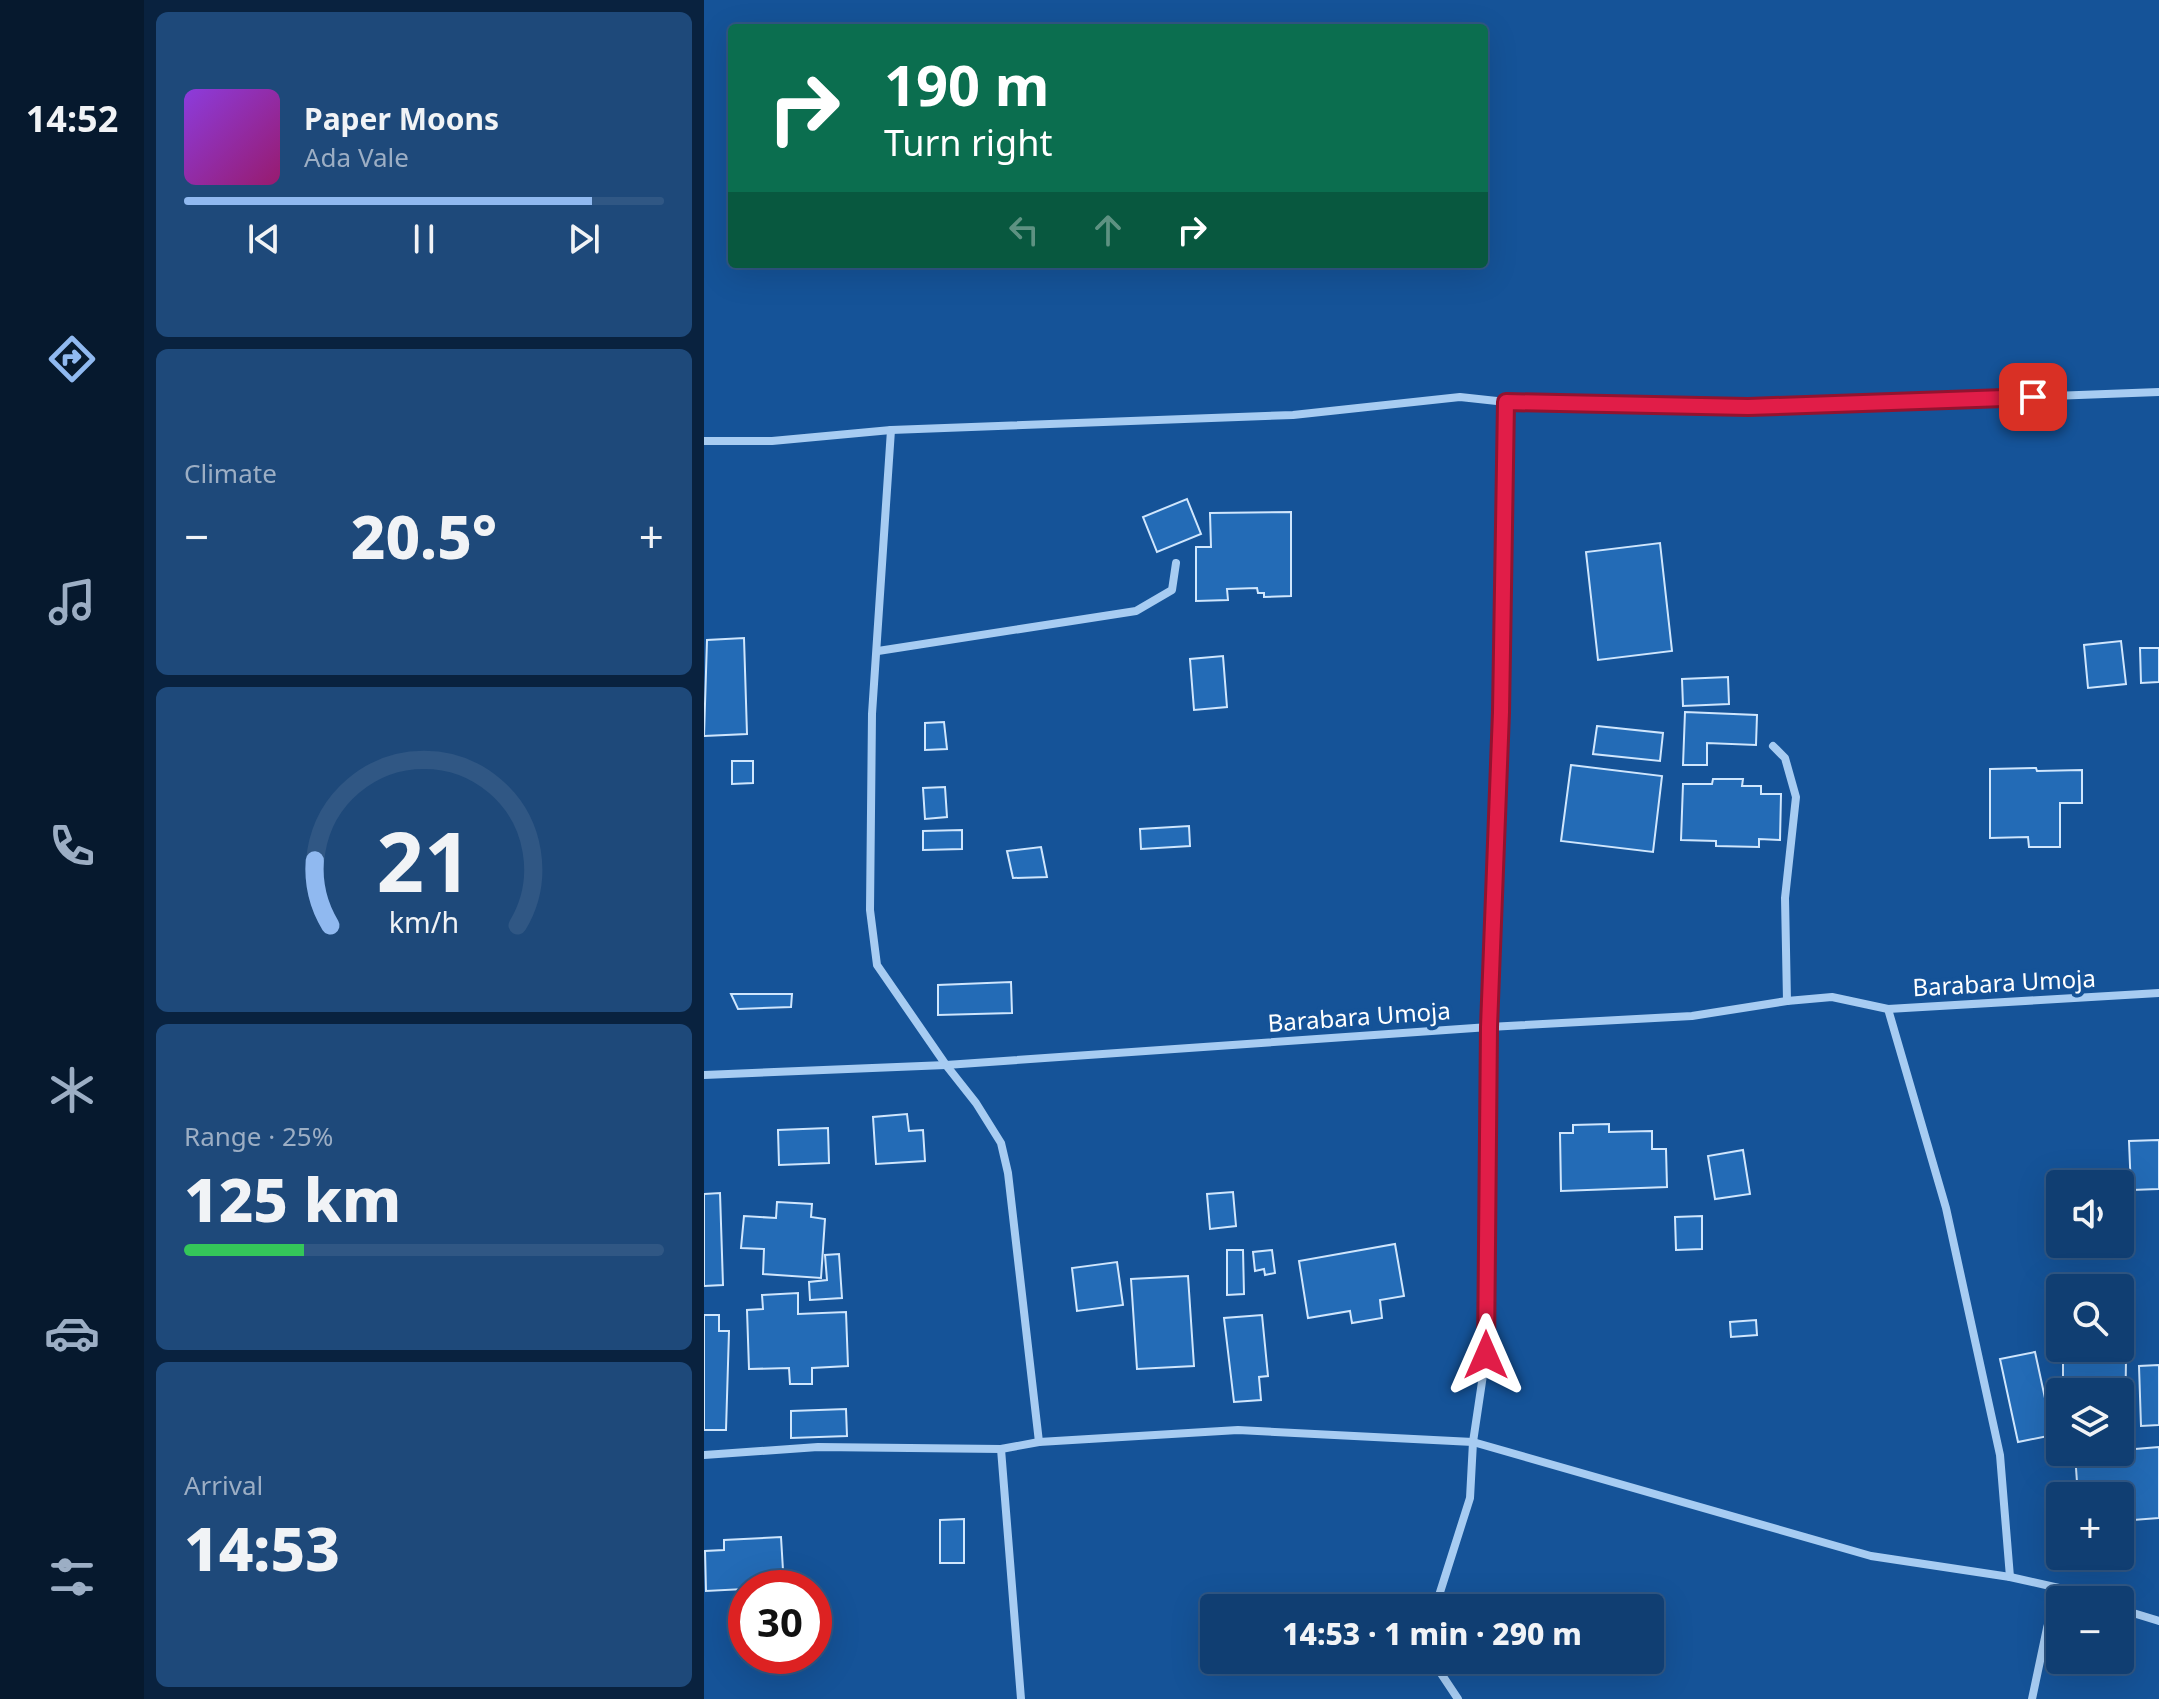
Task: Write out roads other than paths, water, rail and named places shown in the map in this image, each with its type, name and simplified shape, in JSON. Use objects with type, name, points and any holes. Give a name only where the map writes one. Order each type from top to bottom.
[{"type":"street","points":[[704,441],[772,441],[891,430],[1293,415],[1460,397],[1506,402],[1748,407],[2159,392]]},
{"type":"street","points":[[1439,1594],[1470,1498],[1473,1442],[1486,1355],[1489,1027],[1501,712],[1506,402]]},
{"type":"street","points":[[891,430],[872,714],[870,910],[877,965],[1001,1143],[1008,1173],[1039,1442]]},
{"type":"street","points":[[878,651],[1136,611],[1172,590],[1176,563]]},
{"type":"street","points":[[1773,746],[1785,758],[1796,797],[1785,898],[1787,1001]]},
{"type":"street","name":"Barabara Umoja","points":[[704,1075],[946,1065],[1692,1016],[1832,997],[1888,1009],[2159,993]]},
{"type":"street","points":[[1888,1009],[1946,1208],[2000,1455],[2010,1577]]},
{"type":"street","points":[[704,1455],[818,1447],[1001,1449],[1039,1442],[1238,1430],[1473,1442],[1871,1556],[2050,1586]]},
{"type":"street","points":[[1001,1449],[1021,1699]]},
{"type":"street","points":[[2134,1613],[2159,1621]]},
{"type":"street","points":[[2032,1699],[2046,1633]]},
{"type":"street","points":[[1441,1674],[1458,1699]]}]
